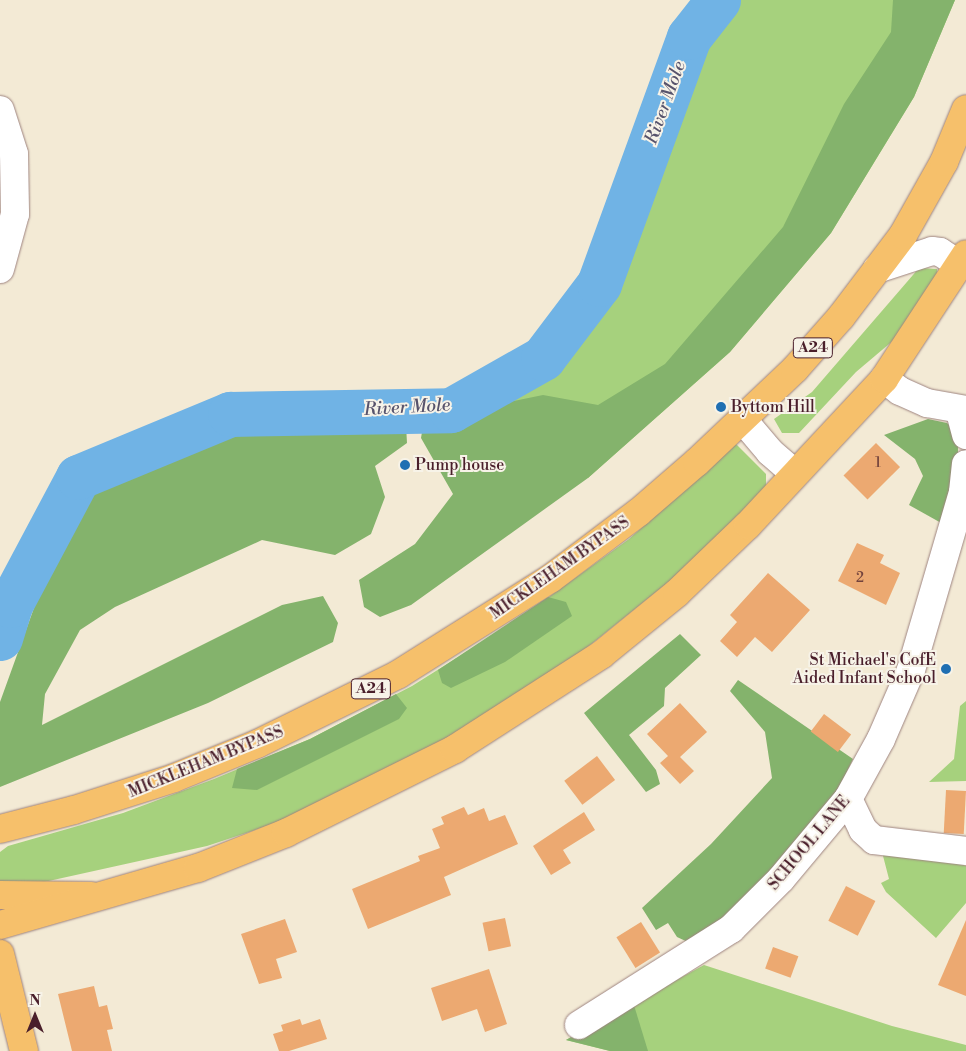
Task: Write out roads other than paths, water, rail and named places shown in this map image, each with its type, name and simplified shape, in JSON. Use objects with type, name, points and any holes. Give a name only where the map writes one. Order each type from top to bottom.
[{"type":"main road","name":"MICKLEHAM BYPASS","points":[[0,829],[74,810],[174,778],[257,744],[400,674],[557,573],[639,512],[743,420],[841,317],[903,234],[944,162],[966,109]]},
{"type":"main road","points":[[0,925],[112,896],[198,868],[286,833],[377,790],[493,726],[601,654],[677,593],[748,525],[884,379],[963,259]]},
{"type":"main road","points":[[0,895],[112,896]]},
{"type":"main road","points":[[0,954],[24,1051]]},
{"type":"street","points":[[0,110],[14,154],[15,214],[0,269]]},
{"type":"street","points":[[877,269],[932,251],[963,259]]},
{"type":"street","points":[[884,379],[900,391],[964,419]]},
{"type":"street","points":[[743,420],[770,452],[795,474]]},
{"type":"street","name":"SCHOOL LANE","points":[[579,1025],[731,929],[781,878],[848,799],[881,739],[912,670],[963,492],[966,464]]},
{"type":"street","points":[[848,799],[863,830],[874,840],[966,850]]},
{"type":"waterway","name":"River Mole","points":[[0,638],[10,605],[78,477],[230,414],[451,410],[543,358],[599,284],[689,37],[718,0]]},
{"type":"place","name":"Byttom Hill","points":[[721,407]]},
{"type":"place","name":"Pump house","points":[[405,465]]},
{"type":"place","name":"St Michael's CofE Aided Infant School","points":[[946,669]]}]
